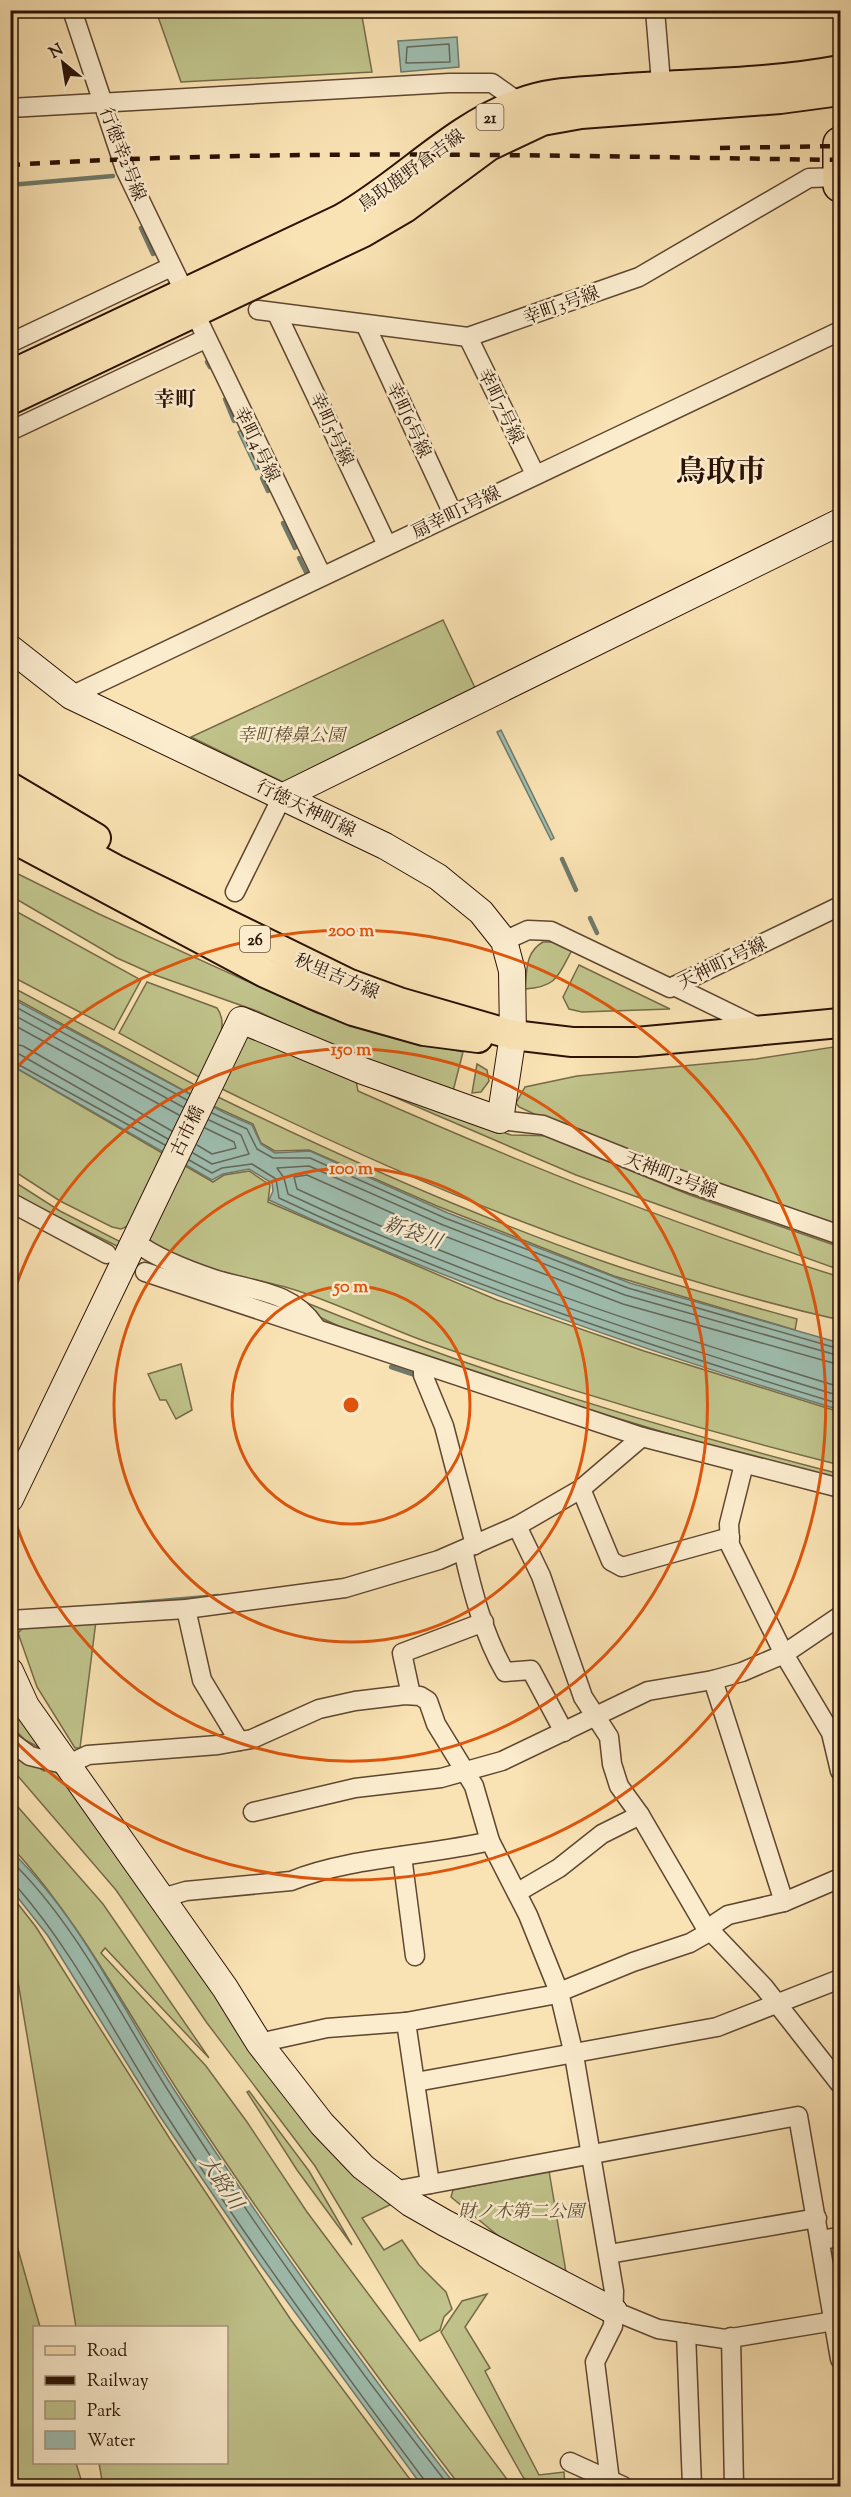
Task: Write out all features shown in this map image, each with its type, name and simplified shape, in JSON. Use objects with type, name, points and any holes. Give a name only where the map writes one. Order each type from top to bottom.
[{"type":"highway","points":[[840,144],[840,181]]},
{"type":"main road","name":"鳥取鹿野倉吉線","points":[[10,375],[391,217],[489,146],[525,128],[571,115],[662,96],[840,70]]},
{"type":"main road","name":"鳥取鹿野倉吉線","points":[[10,400],[341,219],[380,195],[459,135],[520,103],[565,93],[796,98],[840,91]]},
{"type":"main road","points":[[10,787],[318,970]]},
{"type":"main road","name":"秋里吉方線","points":[[10,812],[115,869],[318,970],[375,994],[513,1035]]},
{"type":"main road","name":"秋里吉方線","points":[[10,837],[265,973],[353,1011],[424,1032],[467,1038],[513,1035],[603,1043],[768,1031],[840,1023]]},
{"type":"main road","points":[[10,858],[174,942],[265,973]]},
{"type":"street","name":"行徳幸2号線","points":[[72,10],[125,169],[188,303]]},
{"type":"street","points":[[656,10],[662,96]]},
{"type":"street","points":[[10,108],[449,83],[492,83],[520,103]]},
{"type":"street","name":"幸町3号線","points":[[258,310],[366,326],[468,337],[639,277],[809,178],[840,181]]},
{"type":"street","points":[[10,343],[171,267]]},
{"type":"street","name":"幸町4号線","points":[[188,303],[322,576]]},
{"type":"street","name":"幸町5号線","points":[[277,314],[387,545]]},
{"type":"street","name":"幸町6号線","points":[[366,326],[453,514]]},
{"type":"street","name":"扇幸町1号線","points":[[71,696],[840,331]]},
{"type":"street","name":"幸町7号線","points":[[468,337],[535,474]]},
{"type":"street","points":[[10,431],[205,339]]},
{"type":"street","points":[[235,892],[282,796],[840,522]]},
{"type":"street","name":"行徳天神町線","points":[[10,648],[71,696],[385,846],[438,877],[482,912],[504,941],[512,971],[513,1035],[500,1120]]},
{"type":"street","name":"天神町1号線","points":[[504,941],[528,930],[551,930],[670,988],[840,906]]},
{"type":"street","points":[[674,986],[768,1031]]},
{"type":"street","name":"古市橋","points":[[10,1499],[241,1020],[363,1071],[500,1120]]},
{"type":"street","name":"天神町2号線","points":[[500,1120],[543,1125],[678,1179],[840,1235]]},
{"type":"street","points":[[10,1202],[107,1254]]},
{"type":"street","points":[[139,1234],[152,1254],[215,1279],[274,1293],[307,1315],[315,1326]]},
{"type":"street","points":[[145,1272],[292,1322],[315,1326],[423,1366],[642,1437],[840,1488]]},
{"type":"street","points":[[423,1366],[426,1383],[444,1426],[484,1622],[505,1672],[531,1670],[564,1732]]},
{"type":"street","points":[[10,1620],[186,1609],[345,1588],[439,1560],[517,1526],[581,1489],[642,1437]]},
{"type":"street","points":[[744,1464],[729,1524],[730,1545],[784,1654],[831,1733],[840,1770]]},
{"type":"street","points":[[581,1489],[611,1561],[622,1567],[730,1538]]},
{"type":"street","points":[[517,1526],[541,1576],[584,1697],[609,1737],[612,1764],[620,1786],[640,1815],[693,1907],[711,1931],[776,2002],[840,2084]]},
{"type":"street","points":[[186,1609],[202,1680],[239,1741]]},
{"type":"street","points":[[253,1812],[356,1788],[441,1778],[502,1761],[648,1690],[713,1680],[742,1672],[784,1654],[840,1616]]},
{"type":"street","points":[[411,1695],[402,1653],[484,1622]]},
{"type":"street","points":[[10,1671],[27,1706],[225,1988],[259,2043],[322,2124],[363,2168],[393,2191],[445,2223],[614,2312],[658,2329],[731,2337],[837,2320]]},
{"type":"street","points":[[713,1680],[784,1902]]},
{"type":"street","points":[[10,1741],[30,1756],[67,1765],[88,1755],[218,1745],[252,1739],[319,1709],[355,1701],[411,1695],[420,1696],[428,1701],[436,1724],[474,1786],[490,1840],[518,1893],[559,1992],[574,2055],[609,2254],[613,2326],[595,2362],[617,2484]]},
{"type":"street","points":[[518,1893],[559,1868],[602,1834],[640,1815]]},
{"type":"street","points":[[162,1898],[186,1891],[291,1881],[304,1876],[490,1840]]},
{"type":"street","points":[[402,1856],[415,1956]]},
{"type":"street","points":[[259,2043],[327,2028],[406,2022],[559,1992],[633,1962],[662,1954],[711,1931],[716,1923],[728,1915],[784,1902],[840,1878]]},
{"type":"street","points":[[416,2082],[574,2055],[717,2027],[776,2002],[840,1979]]},
{"type":"street","points":[[406,2022],[430,2184]]},
{"type":"street","points":[[393,2191],[798,2116],[837,2320],[840,2359]]},
{"type":"street","points":[[609,2254],[817,2218]]},
{"type":"street","points":[[820,2240],[840,2237]]},
{"type":"street","points":[[686,2333],[692,2487]]},
{"type":"street","points":[[731,2337],[734,2487]]},
{"type":"street","points":[[570,2462],[617,2484]]},
{"type":"green space","points":[[156,11],[361,11],[372,72],[181,82]]},
{"type":"green space","name":"幸町棒鼻公園","points":[[443,620],[476,690],[285,783],[191,737]]},
{"type":"green space","points":[[10,870],[99,914],[317,1013],[389,1036],[463,1052],[452,1095],[335,1047],[257,1011],[155,975],[117,958],[11,896]]},
{"type":"green space","points":[[10,908],[141,980],[114,1030],[11,976]]},
{"type":"green space","points":[[543,942],[553,942],[572,950],[559,973],[550,983],[525,989],[530,957],[537,946]]},
{"type":"green space","points":[[579,965],[670,1009],[582,1012],[569,1009],[563,997]]},
{"type":"green space","points":[[147,982],[217,1008],[221,1016],[221,1034],[201,1078],[119,1033]]},
{"type":"green space","points":[[10,986],[197,1086],[192,1095],[11,996]]},
{"type":"green space","points":[[247,1035],[356,1081],[358,1091],[536,1167],[717,1236],[840,1277],[840,1320],[680,1277],[523,1222],[370,1158],[220,1088]]},
{"type":"green space","points":[[840,1046],[840,1231],[770,1207],[543,1118],[519,1107],[516,1103],[525,1087],[577,1076],[756,1059]]},
{"type":"green space","points":[[477,1064],[487,1070],[489,1081],[481,1092],[472,1093]]},
{"type":"green space","points":[[11,1065],[164,1154],[128,1226],[121,1229],[112,1227],[60,1201],[11,1169]]},
{"type":"green space","points":[[371,1087],[511,1135],[558,1136],[556,1140],[690,1195],[840,1247],[840,1270],[576,1175]]},
{"type":"green space","points":[[216,1096],[408,1185],[555,1244],[653,1278],[797,1319],[795,1330],[614,1276],[437,1206],[309,1150],[275,1151],[261,1143],[253,1124],[211,1105]]},
{"type":"green space","points":[[182,1164],[213,1182],[224,1175],[249,1171],[270,1185],[268,1202],[497,1300],[644,1351],[840,1412],[840,1465],[736,1438],[581,1392],[427,1342],[309,1295],[174,1257],[159,1249],[149,1239]]},
{"type":"green space","points":[[10,1179],[60,1211],[121,1242],[119,1247],[11,1194]]},
{"type":"green space","points":[[287,1295],[492,1372],[630,1416],[840,1474],[840,1480],[655,1430],[349,1331],[309,1312]]},
{"type":"green space","points":[[181,1364],[192,1410],[176,1419],[166,1400],[160,1400],[148,1374]]},
{"type":"green space","points":[[96,1621],[80,1748],[75,1748],[37,1687],[18,1633],[24,1627]]},
{"type":"green space","points":[[10,1701],[42,1749],[25,1740],[11,1726]]},
{"type":"green space","points":[[11,1750],[44,1771],[57,1768],[301,2118],[317,2136],[396,2202],[362,2218],[384,2250],[402,2240],[419,2265],[446,2292],[452,2309],[444,2317],[440,2330],[420,2341],[315,2166],[207,2023],[116,1890],[11,1768]]},
{"type":"green space","points":[[11,1799],[103,1904],[209,2058],[105,1948],[101,1953],[206,2066],[247,2122],[307,2212],[512,2486],[460,2486],[387,2390],[213,2144],[80,1935],[36,1874],[11,1846]]},
{"type":"green space","points":[[11,1895],[36,1927],[170,2139],[291,2320],[415,2486],[103,2486],[99,2464],[228,2464],[228,2326],[76,2326],[11,1940]]},
{"type":"green space","points":[[249,2091],[309,2171],[352,2245],[297,2170],[247,2092]]},
{"type":"green space","name":"財ノ木第二公園","points":[[549,2171],[567,2278],[513,2248],[451,2197],[453,2190]]},
{"type":"green space","points":[[10,2221],[40,2326],[33,2326],[33,2464],[76,2464],[83,2486],[11,2486]]},
{"type":"green space","points":[[487,2294],[465,2327],[490,2368],[485,2371],[539,2475],[564,2472],[565,2486],[532,2486],[523,2477],[441,2332],[462,2301]]},
{"type":"water","points":[[457,37],[459,67],[401,72],[398,41]]},
{"type":"water","points":[[241,430],[259,468],[256,470],[238,432]]},
{"type":"water","points":[[501,730],[554,838],[551,840],[497,732]]},
{"type":"water","name":"新袋川","points":[[11,998],[225,1113],[252,1125],[261,1144],[275,1153],[310,1151],[448,1213],[630,1283],[840,1343],[840,1410],[623,1340],[409,1261],[269,1200],[273,1191],[272,1183],[249,1169],[223,1174],[212,1180],[11,1065]]},
{"type":"water","name":"大路川","points":[[11,1851],[36,1878],[81,1936],[177,2094],[244,2194],[348,2342],[456,2486],[422,2486],[262,2267],[159,2115],[48,1936],[11,1889]]},
{"type":"waterway","points":[[10,185],[113,176]]},
{"type":"waterway","points":[[141,228],[153,254]]},
{"type":"waterway","points":[[207,362],[210,367]]},
{"type":"waterway","points":[[225,399],[234,421]]},
{"type":"waterway","points":[[262,478],[268,491]]},
{"type":"waterway","points":[[283,523],[295,548]]},
{"type":"waterway","points":[[299,558],[306,572]]},
{"type":"waterway","points":[[562,859],[576,890]]},
{"type":"waterway","points":[[590,918],[597,933]]},
{"type":"waterway","points":[[391,1367],[418,1376]]},
{"type":"waterway","points":[[116,1605],[218,1596]]},
{"type":"railway","points":[[720,148],[840,146]]},
{"type":"railway","points":[[10,165],[218,156],[322,155],[529,155],[840,160]]},
{"type":"district","name":"幸町","points":[[175,399]]},
{"type":"district","name":"鳥取市","points":[[721,471]]}]
